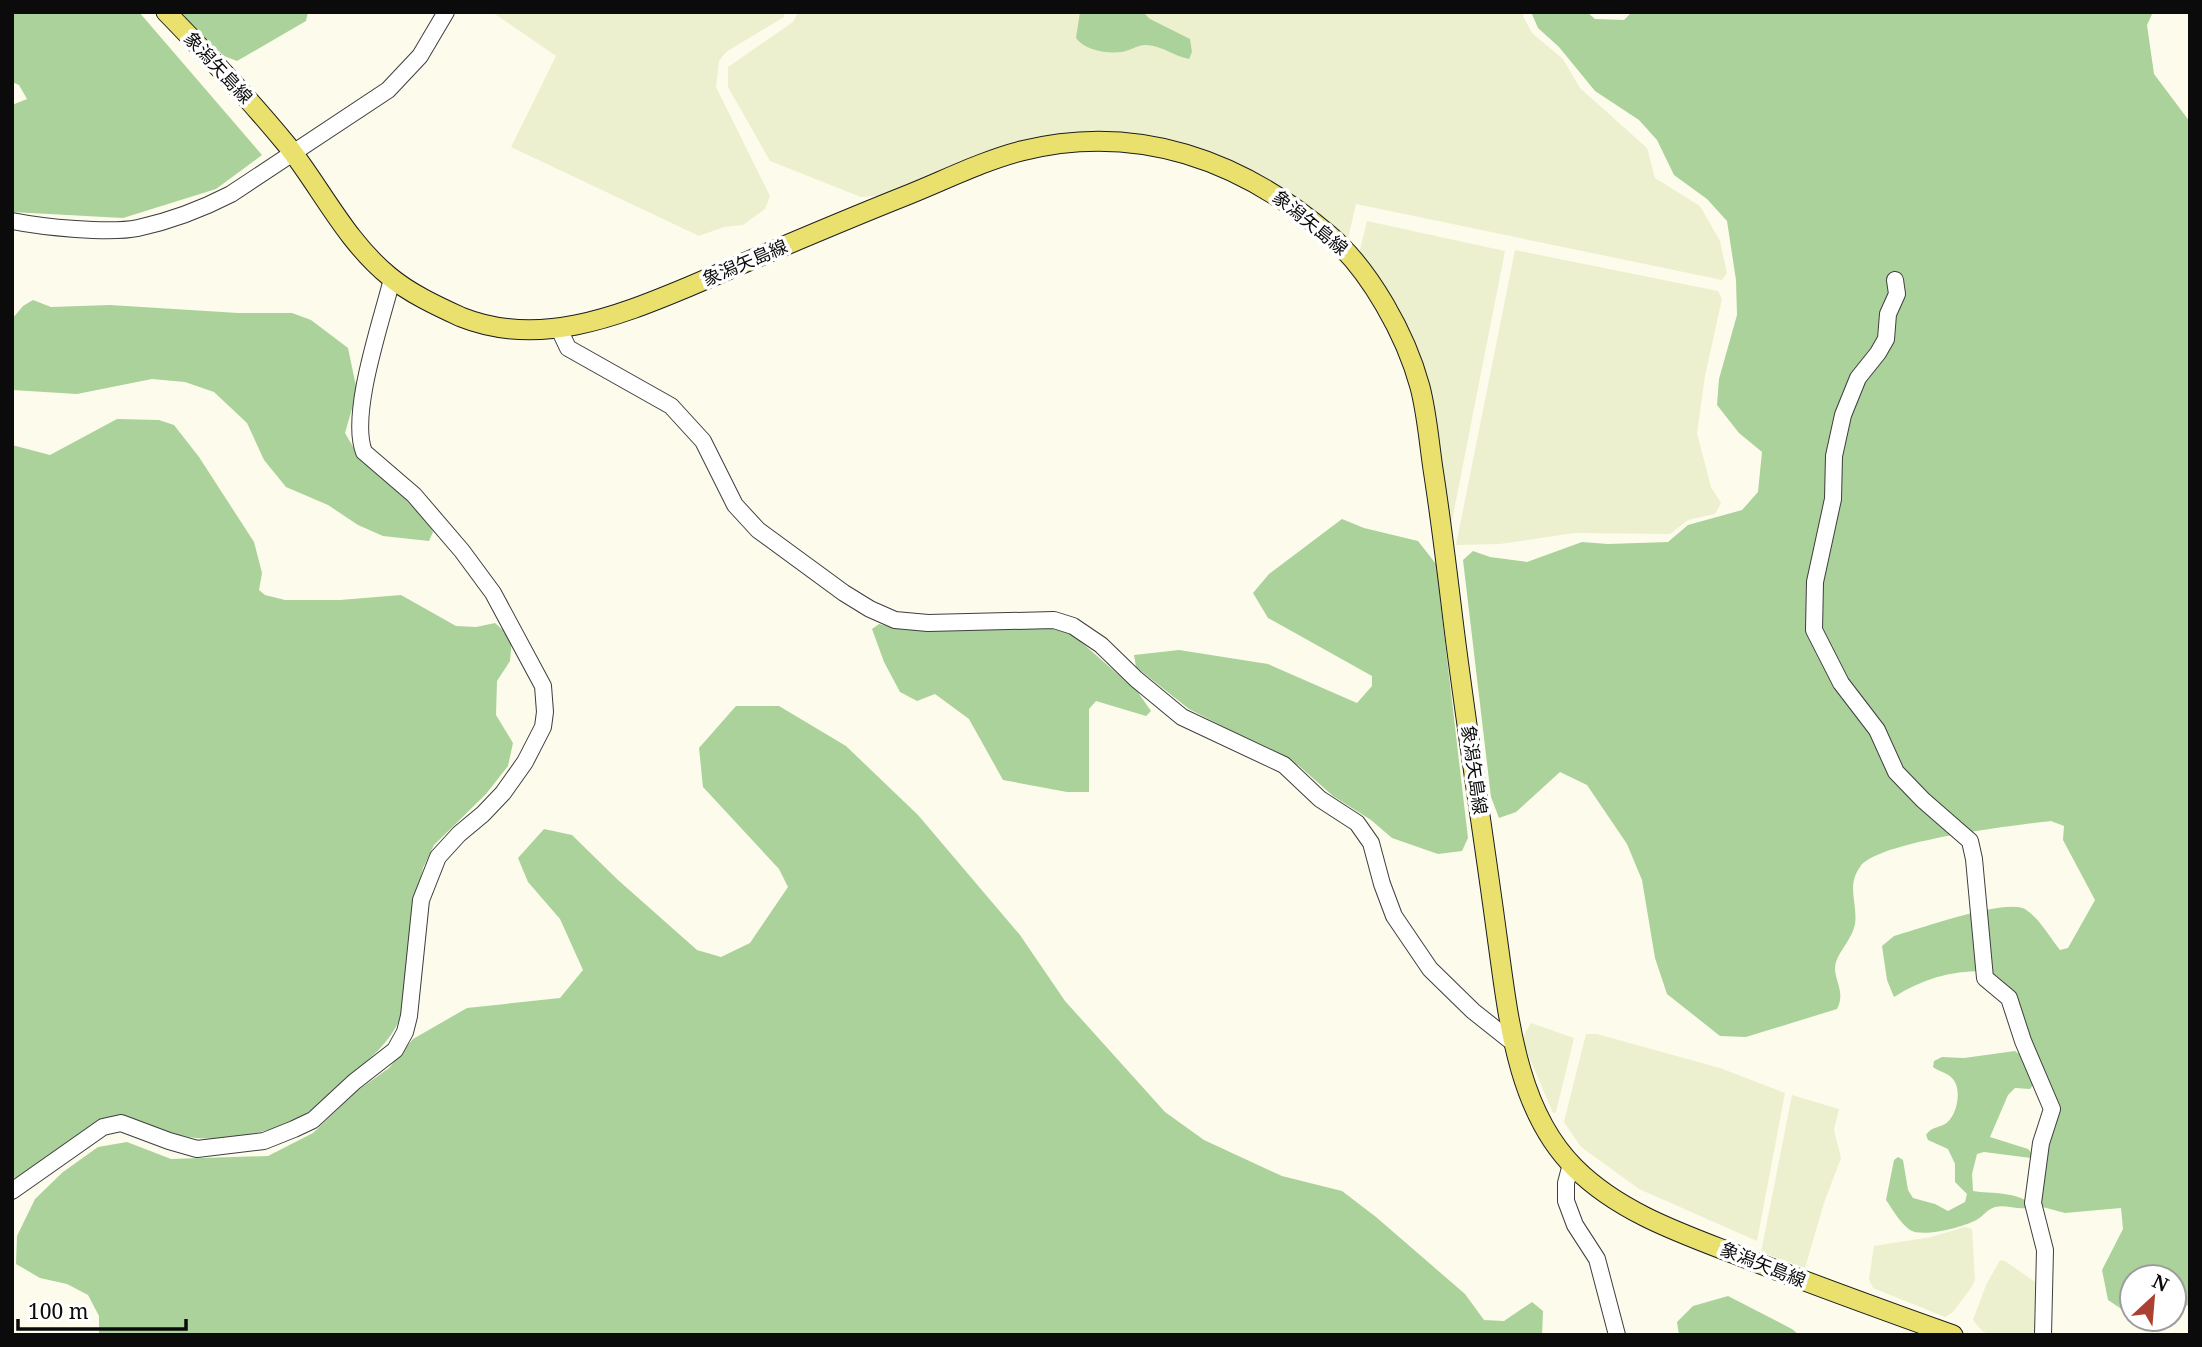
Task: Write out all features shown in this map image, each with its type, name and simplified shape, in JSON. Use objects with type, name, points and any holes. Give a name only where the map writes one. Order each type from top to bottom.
[{"type":"main road","name":"象潟矢島線","points":[[166,12],[229,76],[292,152],[349,232],[392,279],[465,318],[502,328],[535,331],[571,328],[645,305],[1020,151],[1073,143],[1123,141],[1165,147],[1198,156],[1258,183],[1292,206],[1333,238],[1360,267],[1392,321],[1419,385],[1439,509],[1459,669],[1513,1042],[1544,1128],[1571,1164],[1604,1194],[1645,1216],[1829,1291],[1953,1335]]},
{"type":"street","points":[[12,221],[101,229],[136,229],[212,204],[388,90],[421,56],[446,12]]},
{"type":"street","points":[[12,1191],[103,1126],[121,1123],[197,1149],[264,1141],[313,1120],[354,1082],[395,1050],[405,1032],[409,1016],[421,900],[438,858],[459,834],[503,793],[525,762],[543,727],[543,686],[493,593],[462,551],[414,495],[364,452],[360,443],[362,396],[392,279]]},
{"type":"street","points":[[1895,280],[1897,294],[1888,314],[1886,339],[1858,378],[1843,415],[1834,456],[1833,499],[1815,582],[1814,630],[1841,683],[1877,730],[1896,772],[1970,841],[1985,978],[2010,998],[2023,1041],[2052,1109],[2041,1143],[2033,1203],[2045,1250],[2043,1335]]},
{"type":"street","points":[[559,329],[568,348],[671,406],[704,441],[735,505],[758,530],[870,610],[895,620],[917,622],[1054,620],[1073,626],[1101,645],[1136,679],[1182,717],[1284,765],[1320,799],[1357,823],[1371,843],[1394,916],[1430,969],[1473,1011],[1513,1042]]},
{"type":"street","points":[[1571,1164],[1566,1183],[1566,1201],[1575,1225],[1597,1259],[1617,1335]]},
{"type":"green space","points":[[12,12],[139,12],[262,155],[216,189],[123,218],[12,212],[12,105],[27,99],[19,85],[12,82]]},
{"type":"green space","points":[[179,12],[308,12],[306,21],[237,61],[224,56]]},
{"type":"green space","points":[[492,12],[784,12],[784,17],[726,52],[719,61],[716,87],[770,196],[765,209],[743,225],[724,227],[699,236],[511,147],[556,56]]},
{"type":"green space","points":[[798,12],[1525,12],[1523,16],[1532,33],[1563,59],[1580,88],[1647,148],[1655,178],[1700,206],[1720,241],[1727,273],[1722,280],[1356,204],[1347,243],[1185,145],[1019,144],[879,196],[861,197],[770,161],[728,87],[728,67],[793,22]]},
{"type":"green space","points":[[1080,12],[1143,12],[1150,19],[1190,39],[1192,52],[1189,59],[1147,45],[1115,52],[1090,48],[1076,38]]},
{"type":"green space","points":[[1531,12],[1587,12],[1595,19],[1624,20],[1632,12],[2153,12],[2147,25],[2154,74],[2190,122],[2190,1304],[2188,1305],[2188,1263],[2118,1263],[2118,1307],[2108,1300],[2102,1270],[2123,1229],[2121,1208],[2065,1213],[2039,1206],[2035,1178],[2051,1137],[2047,1082],[2016,999],[1988,971],[1939,976],[1894,997],[1887,980],[1882,946],[1894,936],[1981,911],[2015,907],[2025,909],[2039,922],[2060,950],[2068,948],[2095,900],[2063,840],[2064,826],[2051,821],[1980,830],[1892,849],[1872,858],[1860,867],[1854,881],[1855,924],[1835,968],[1840,990],[1837,1009],[1746,1037],[1720,1036],[1667,994],[1655,958],[1642,880],[1627,844],[1587,785],[1560,772],[1516,812],[1499,818],[1491,797],[1463,560],[1473,551],[1490,557],[1527,562],[1582,542],[1668,542],[1688,525],[1742,510],[1758,492],[1762,452],[1739,433],[1717,405],[1719,379],[1737,315],[1736,280],[1727,221],[1707,199],[1674,175],[1657,140],[1639,120],[1595,91],[1559,47],[1538,28]]},
{"type":"green space","points":[[1367,221],[1505,251],[1451,526],[1431,411],[1359,254]]},
{"type":"green space","points":[[1515,250],[1718,291],[1722,299],[1705,376],[1697,433],[1711,487],[1721,503],[1715,514],[1688,520],[1670,534],[1574,533],[1500,544],[1456,545]]},
{"type":"green space","points":[[33,300],[51,307],[110,305],[238,313],[292,313],[311,320],[348,348],[357,391],[345,433],[359,457],[396,486],[429,522],[433,532],[429,541],[383,536],[358,525],[328,505],[286,487],[264,460],[247,423],[214,392],[185,382],[152,379],[77,394],[12,390],[12,319],[23,306]]},
{"type":"green space","points":[[117,419],[159,420],[174,425],[199,457],[254,542],[262,573],[259,590],[265,595],[285,600],[340,600],[401,595],[456,626],[476,627],[495,623],[512,638],[510,661],[497,681],[496,715],[513,743],[508,766],[486,794],[434,845],[423,868],[413,909],[402,1013],[398,1023],[380,1049],[323,1100],[307,1113],[281,1126],[234,1137],[189,1137],[117,1116],[18,1179],[12,1177],[12,445],[50,455]]},
{"type":"green space","points":[[1342,519],[1364,528],[1418,541],[1436,564],[1468,838],[1462,851],[1438,854],[1392,838],[1371,820],[1333,796],[1298,765],[1189,709],[1136,667],[1134,655],[1179,650],[1268,664],[1357,703],[1372,686],[1372,676],[1268,618],[1253,593],[1269,574]]},
{"type":"green space","points":[[879,624],[905,630],[1045,627],[1072,634],[1137,691],[1151,711],[1146,716],[1096,701],[1089,709],[1089,792],[1067,792],[1003,780],[969,719],[935,694],[917,701],[900,692],[884,662],[872,629]]},
{"type":"green space","points":[[736,706],[779,706],[846,746],[918,815],[1020,935],[1065,1001],[1165,1112],[1204,1140],[1282,1176],[1342,1191],[1465,1294],[1484,1320],[1504,1321],[1532,1302],[1543,1311],[1542,1335],[99,1335],[99,1316],[88,1295],[67,1284],[40,1278],[16,1264],[17,1236],[35,1199],[63,1172],[98,1147],[127,1142],[171,1159],[268,1156],[313,1133],[357,1091],[389,1068],[413,1039],[467,1008],[560,998],[583,970],[560,919],[528,882],[518,858],[544,829],[572,835],[697,950],[721,957],[750,943],[788,887],[779,869],[703,787],[699,748]]},
{"type":"green space","points":[[1531,1023],[1574,1038],[1556,1112],[1553,1113],[1524,1045],[1524,1035]]},
{"type":"green space","points":[[1586,1034],[1597,1034],[1720,1068],[1785,1093],[1757,1241],[1639,1189],[1581,1147],[1564,1122]]},
{"type":"green space","points":[[2015,1051],[2024,1058],[2033,1085],[2030,1089],[2015,1088],[2008,1095],[1990,1137],[2028,1149],[2033,1155],[2031,1158],[1984,1152],[1977,1154],[1972,1174],[1973,1191],[2013,1195],[2032,1206],[1995,1207],[1972,1222],[1944,1230],[1924,1233],[1910,1230],[1886,1200],[1894,1160],[1898,1157],[1903,1160],[1908,1190],[1913,1198],[1948,1211],[1965,1202],[1967,1194],[1955,1182],[1955,1164],[1948,1149],[1928,1140],[1926,1135],[1949,1120],[1958,1096],[1955,1083],[1950,1076],[1933,1067],[1934,1061],[1942,1057],[1964,1058]]},
{"type":"green space","points":[[1792,1095],[1839,1109],[1834,1130],[1841,1158],[1824,1203],[1805,1268],[1761,1252]]},
{"type":"green space","points":[[1965,1227],[1972,1229],[1975,1280],[1952,1313],[1945,1317],[1873,1288],[1869,1279],[1874,1246],[1931,1237]]},
{"type":"green space","points":[[2000,1260],[2038,1284],[2037,1335],[1990,1335],[1982,1331],[1973,1320],[1986,1285]]},
{"type":"green space","points":[[1728,1296],[1799,1335],[1679,1335],[1677,1322],[1693,1306]]}]
